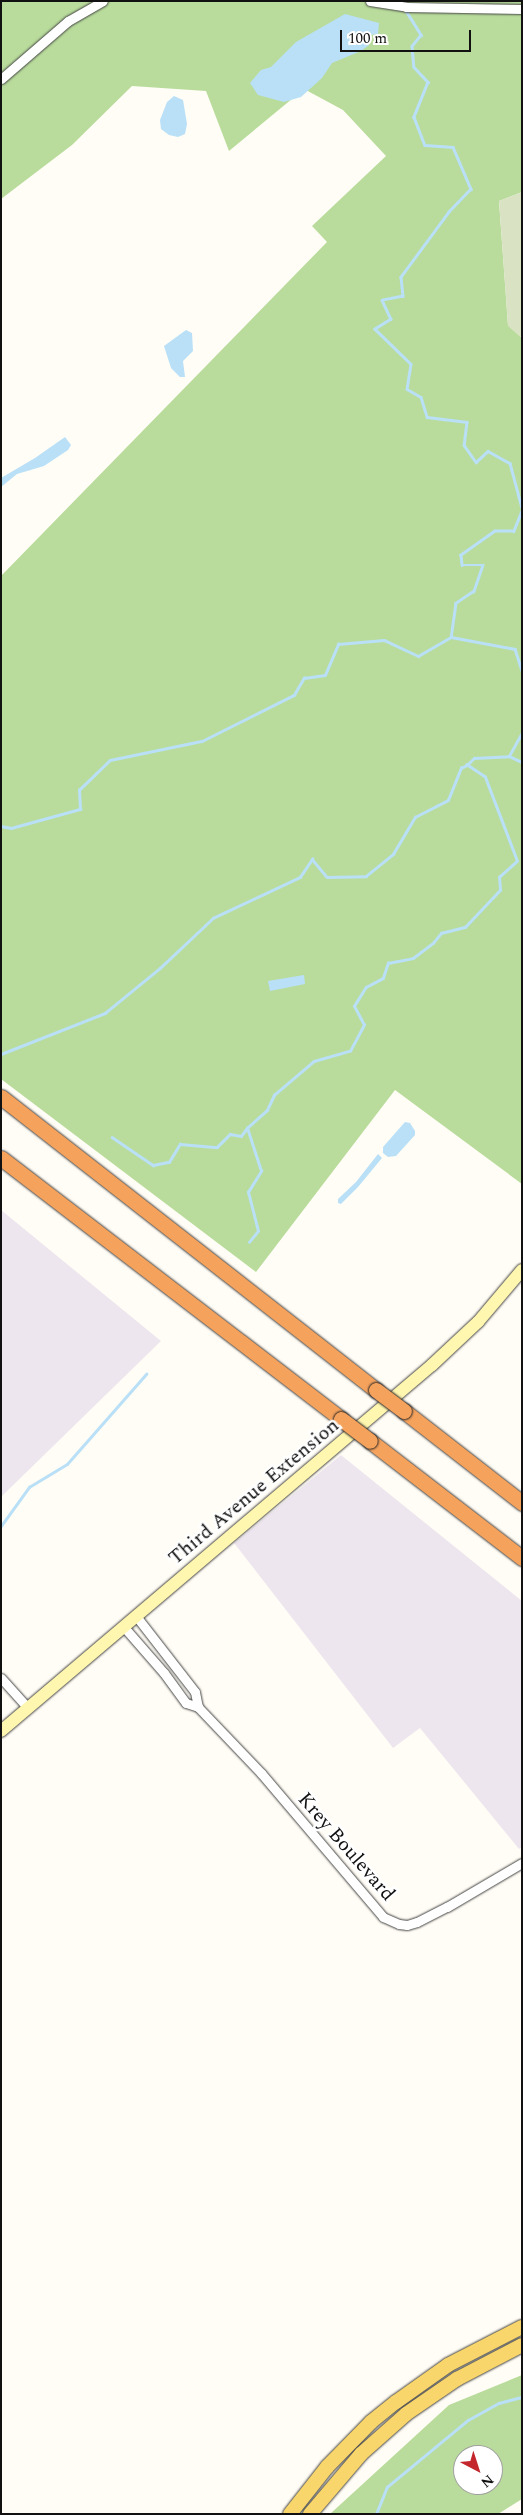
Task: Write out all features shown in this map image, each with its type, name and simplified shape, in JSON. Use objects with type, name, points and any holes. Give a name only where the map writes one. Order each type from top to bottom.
[{"type":"highway","points":[[1,1098],[522,1503]]},
{"type":"highway","points":[[1,1158],[522,1558]]},
{"type":"main road","points":[[290,2514],[327,2467],[371,2422],[448,2365],[522,2327]]},
{"type":"main road","points":[[310,2514],[361,2454],[406,2414],[457,2379],[522,2345]]},
{"type":"street","points":[[1,79],[68,21],[103,1]]},
{"type":"street","points":[[370,1],[406,7],[522,9]]},
{"type":"street","name":"Third Avenue Extension","points":[[1,1731],[432,1365],[478,1322],[522,1270]]},
{"type":"street","name":"Krey Boulevard","points":[[136,1616],[195,1692],[198,1707]]},
{"type":"street","name":"Krey Boulevard","points":[[123,1626],[164,1673],[186,1703],[198,1707],[260,1774],[378,1911],[390,1921],[407,1925],[417,1922],[447,1907],[522,1863]]},
{"type":"street","points":[[1,1678],[28,1708]]},
{"type":"shaded area","points":[[1,1210],[161,1341],[1,1497]]},
{"type":"shaded area","points":[[341,1455],[522,1601],[522,1847],[519,1849],[420,1728],[393,1748],[234,1543]]},
{"type":"green space","points":[[1,1],[522,1],[522,192],[499,201],[508,325],[522,338],[522,1184],[395,1090],[256,1272],[1,1079],[1,576],[327,242],[312,226],[386,156],[343,110],[304,89],[229,151],[206,91],[132,86],[72,145],[1,199]]},
{"type":"green space","points":[[522,192],[522,338],[508,326],[499,201]]},
{"type":"green space","points":[[522,2375],[522,2499],[498,2514],[330,2514],[449,2405]]},
{"type":"water","points":[[345,14],[379,23],[378,34],[370,35],[369,45],[361,51],[332,63],[322,78],[301,97],[284,102],[258,95],[250,83],[261,70],[271,67],[296,42]]},
{"type":"water","points":[[174,96],[183,100],[187,124],[185,134],[178,137],[169,135],[161,129],[160,120],[167,102]]},
{"type":"water","points":[[186,330],[192,333],[193,351],[183,361],[185,377],[180,377],[171,368],[164,346]]},
{"type":"water","points":[[65,437],[71,445],[68,450],[44,466],[17,474],[1,487],[1,478]]},
{"type":"water","points":[[304,975],[305,984],[270,991],[268,981]]},
{"type":"water","points":[[405,1122],[410,1123],[415,1131],[415,1135],[396,1156],[388,1157],[383,1153],[383,1147]]},
{"type":"water","points":[[378,1154],[382,1158],[358,1187],[341,1204],[338,1203],[338,1199],[356,1182]]},
{"type":"waterway","points":[[405,9],[421,35],[412,46],[414,67],[428,82],[414,117],[425,145],[453,147],[471,189],[449,212],[401,277],[403,296],[382,300],[391,319],[375,329],[411,364],[407,389],[421,397],[427,417],[467,422],[464,445],[476,462],[488,451],[510,463],[522,508]]},
{"type":"waterway","points":[[522,511],[514,531],[495,531],[461,555],[462,565],[483,565],[474,591],[456,603],[451,637],[515,649],[522,670]]},
{"type":"waterway","points":[[1,826],[11,828],[80,809],[79,790],[110,760],[202,741],[294,695],[304,678],[325,675],[338,644],[384,640],[418,656],[451,637]]},
{"type":"waterway","points":[[249,1242],[258,1231],[248,1192],[261,1171],[247,1128],[267,1110],[274,1095],[314,1061],[350,1051],[364,1025],[354,1006],[366,987],[383,978],[388,963],[413,958],[433,943],[441,933],[465,927],[500,890],[499,877],[517,861],[485,777],[467,765],[474,758],[509,756],[522,733]]},
{"type":"waterway","points":[[509,756],[522,762]]},
{"type":"waterway","points":[[1,1054],[105,1013],[160,968],[213,918],[300,877],[312,859],[327,877],[366,876],[393,854],[415,817],[448,800],[461,768],[467,765]]},
{"type":"waterway","points":[[112,1137],[153,1165],[169,1162],[180,1144],[217,1147],[230,1134],[241,1136],[247,1128]]},
{"type":"waterway","points":[[1,1526],[29,1487],[67,1464],[146,1374]]},
{"type":"waterway","points":[[376,2514],[387,2487],[468,2420],[499,2403],[522,2397]]}]
